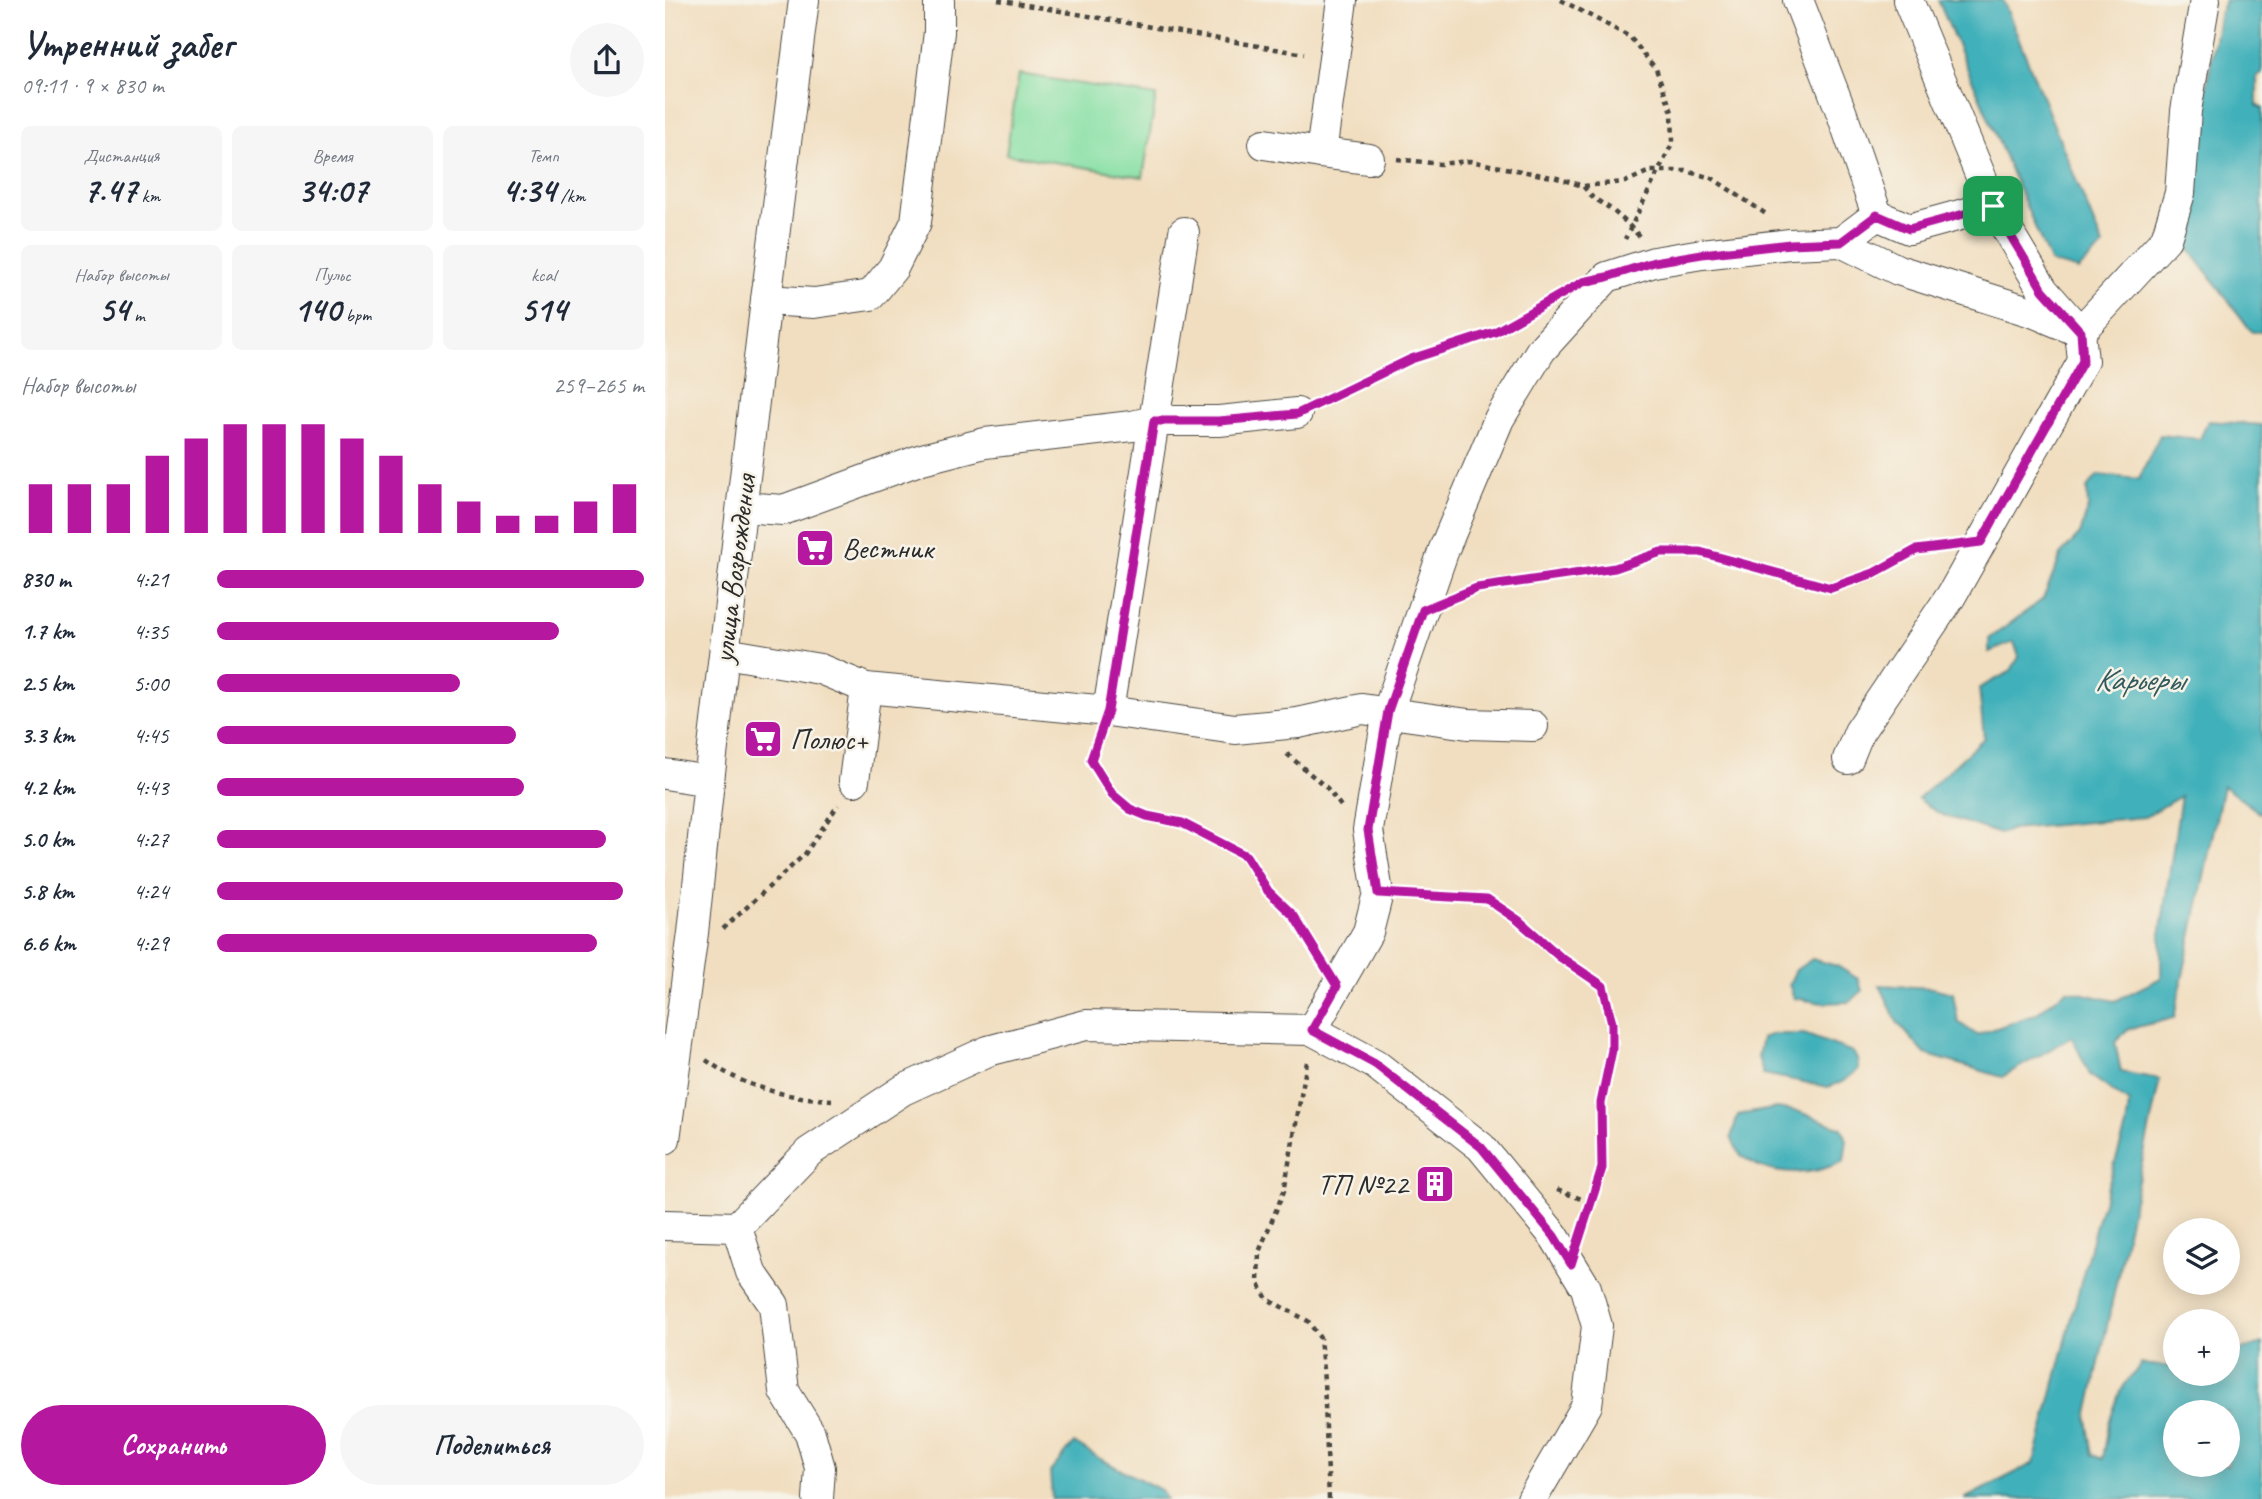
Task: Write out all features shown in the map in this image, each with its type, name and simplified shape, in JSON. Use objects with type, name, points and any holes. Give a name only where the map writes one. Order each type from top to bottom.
[{"type":"street","name":"улица Возрождения","points":[[665,1139],[668,1089],[679,1040],[693,933],[766,300],[804,0]]},
{"type":"street","points":[[766,300],[814,303],[871,295],[893,268],[916,222],[939,32],[939,0]]},
{"type":"street","points":[[1321,153],[1342,0]]},
{"type":"street","points":[[1798,0],[1877,215],[1909,229],[1993,206]]},
{"type":"street","points":[[1848,759],[1859,732],[1951,596],[2083,361],[2081,332],[2043,290],[1993,206],[1907,0]]},
{"type":"street","points":[[2081,332],[2166,239],[2181,193],[2186,111],[2205,0]]},
{"type":"street","points":[[1264,145],[1369,159]]},
{"type":"street","points":[[1841,242],[1877,215]]},
{"type":"street","points":[[1108,711],[1184,232]]},
{"type":"street","points":[[1312,1030],[1368,932],[1378,893],[1368,830],[1388,711],[1444,549],[1499,419],[1541,350],[1607,277],[1660,261],[1804,243],[1841,242],[1899,270],[2035,313],[2081,332]]},
{"type":"street","points":[[742,507],[783,510],[922,459],[985,443],[1132,426],[1154,421],[1219,421],[1297,414]]},
{"type":"street","points":[[725,653],[820,669],[866,688],[1108,711],[1235,729],[1298,723],[1362,709],[1468,724],[1533,726]]},
{"type":"street","points":[[854,781],[866,688]]},
{"type":"street","points":[[665,774],[709,781]]},
{"type":"street","points":[[665,1225],[737,1227],[809,1152],[903,1090],[988,1051],[1086,1025],[1312,1030],[1375,1064],[1481,1147],[1554,1236],[1586,1288],[1597,1326],[1587,1405],[1532,1499]]},
{"type":"street","points":[[737,1227],[751,1272],[774,1305],[784,1391],[810,1433],[820,1468],[818,1499]]},
{"type":"path","points":[[999,0],[1333,59]]},
{"type":"path","points":[[1561,0],[1630,37],[1656,68],[1672,112],[1673,142],[1607,277]]},
{"type":"path","points":[[1369,159],[1411,159],[1440,164],[1470,161],[1557,177],[1583,186],[1625,182],[1660,169],[1686,171],[1712,178],[1784,226],[1804,243]]},
{"type":"path","points":[[1583,186],[1632,227],[1660,261]]},
{"type":"path","points":[[1297,414],[1411,359],[1495,332],[1539,307]]},
{"type":"path","points":[[1423,610],[1477,588],[1615,568],[1661,552],[1700,552],[1831,588],[1874,573],[1916,550],[1981,542]]},
{"type":"path","points":[[1108,711],[1091,760],[1112,794],[1130,809],[1147,816],[1182,823],[1246,856],[1268,891],[1294,916],[1337,986]]},
{"type":"path","points":[[1254,727],[1327,788],[1344,810],[1368,830]]},
{"type":"path","points":[[693,933],[717,934],[805,854],[854,781]]},
{"type":"path","points":[[1378,893],[1487,899],[1518,920],[1560,957],[1603,986],[1612,1023],[1612,1050],[1601,1103],[1602,1168],[1571,1264]]},
{"type":"path","points":[[1312,1030],[1284,1191],[1259,1252],[1258,1282],[1266,1299],[1308,1321],[1320,1338],[1329,1499]]},
{"type":"path","points":[[679,1040],[726,1075],[754,1086],[803,1099],[886,1102]]},
{"type":"green space","points":[[1019,74],[1156,96],[1143,177],[1006,154]]},
{"type":"water","points":[[1938,0],[2003,0],[2103,246],[2078,270],[2050,262]]},
{"type":"water","points":[[2225,0],[2262,0],[2262,74],[2257,76],[2257,106],[2262,108],[2262,332],[2252,332],[2187,246],[2192,171],[2219,16]]},
{"type":"water","name":"Карьеры","points":[[2208,421],[2262,425],[2262,812],[2223,786],[2174,1018],[2129,1029],[2115,1042],[2121,1072],[2160,1079],[2087,1419],[2093,1455],[2103,1459],[2109,1423],[2120,1391],[2141,1364],[2163,1366],[2163,1386],[2240,1386],[2240,1350],[2262,1343],[2262,1499],[1964,1499],[2034,1463],[2095,1228],[2126,1127],[2129,1103],[2090,1075],[2072,1037],[2002,1077],[1925,1054],[1897,1022],[1880,985],[1933,988],[1953,993],[1958,1022],[1977,1035],[2036,1014],[2067,990],[2115,1001],[2161,978],[2161,929],[2181,796],[2145,817],[2012,829],[2000,834],[1940,814],[1918,799],[1984,738],[1979,688],[2010,672],[2019,657],[2014,642],[1989,652],[1989,639],[2043,599],[2062,553],[2080,534],[2088,508],[2087,488],[2098,475],[2139,479],[2160,435],[2200,439]]},
{"type":"water","points":[[1812,959],[1837,966],[1858,979],[1862,991],[1850,1002],[1822,1003],[1794,998],[1789,984],[1796,970]]},
{"type":"water","points":[[1773,1034],[1804,1034],[1853,1052],[1858,1061],[1858,1070],[1842,1082],[1828,1087],[1763,1074],[1758,1057],[1762,1038]]},
{"type":"water","points":[[1777,1108],[1800,1112],[1842,1128],[1847,1140],[1844,1161],[1819,1170],[1792,1173],[1766,1169],[1742,1156],[1731,1137],[1738,1115]]},
{"type":"water","points":[[1074,1443],[1161,1490],[1166,1499],[1052,1499],[1050,1472]]},
{"type":"place","name":"Вестник","points":[[815,548]]},
{"type":"place","name":"Полюс+","points":[[763,739]]},
{"type":"place","name":"ТП №22","points":[[1435,1184]]},
{"type":"route","points":[[1993,206],[2043,290],[2081,332],[2083,361],[1981,542],[1916,550],[1874,573],[1831,588],[1700,552],[1661,552],[1615,568],[1477,588],[1423,610],[1388,711],[1368,830],[1378,893],[1487,899],[1518,920],[1560,957],[1603,986],[1612,1023],[1612,1050],[1601,1103],[1602,1168],[1571,1264],[1554,1236],[1481,1147],[1375,1064],[1312,1030],[1337,986],[1294,916],[1268,891],[1246,856],[1182,823],[1147,816],[1130,809],[1112,794],[1091,760],[1108,711],[1154,421],[1219,421],[1297,414],[1411,359],[1495,332],[1583,282],[1654,262],[1790,244],[1841,242],[1877,215],[1909,229],[1993,206]]}]
